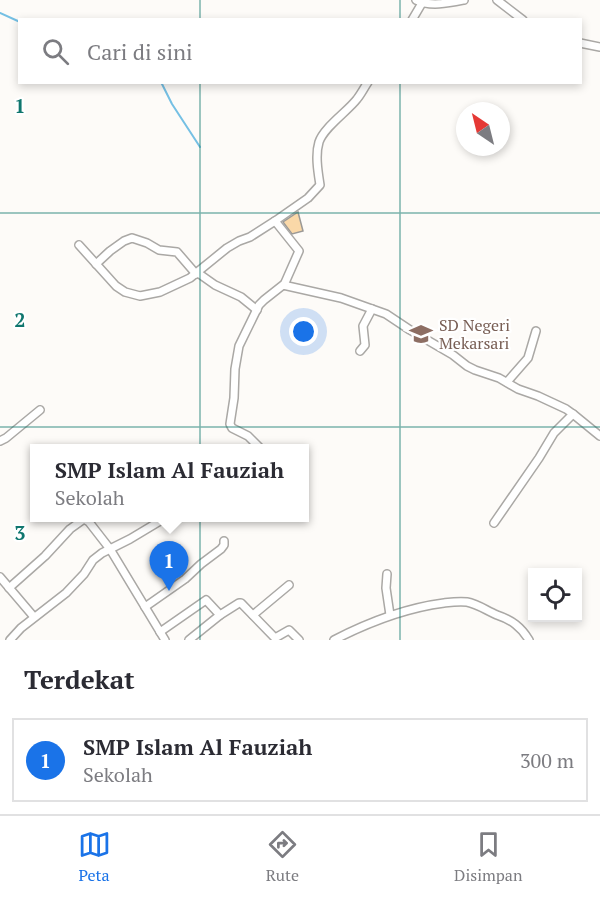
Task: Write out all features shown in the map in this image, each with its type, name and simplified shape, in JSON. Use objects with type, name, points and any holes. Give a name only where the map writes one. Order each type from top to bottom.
[{"type":"street","points":[[413,18],[419,1],[436,4],[464,0]]},
{"type":"street","points":[[497,0],[520,18]]},
{"type":"street","points":[[582,43],[600,47]]},
{"type":"street","points":[[79,245],[116,286],[125,292],[141,296],[168,289],[197,273],[227,248],[250,237],[297,206],[317,189],[320,185],[318,155],[321,139],[336,120],[357,100],[367,84]]},
{"type":"street","points":[[256,444],[248,436],[232,428],[230,421],[238,346],[256,310],[264,300],[284,285],[299,251],[275,220]]},
{"type":"street","points":[[96,264],[124,241],[136,238],[159,250],[177,252],[197,273],[215,285],[241,297],[256,310]]},
{"type":"street","points":[[284,285],[341,298],[395,319],[467,366],[557,404],[600,436]]},
{"type":"street","points":[[360,351],[364,345],[363,326],[372,309]]},
{"type":"street","points":[[507,382],[528,358],[536,331]]},
{"type":"street","points":[[0,441],[40,410]]},
{"type":"street","points":[[494,523],[554,433],[573,414]]},
{"type":"street","points":[[9,588],[80,522]]},
{"type":"street","points":[[89,522],[110,549],[165,640]]},
{"type":"street","points":[[10,640],[34,617],[66,593],[84,574],[93,560],[158,522]]},
{"type":"street","points":[[145,607],[185,579],[221,549],[224,541]]},
{"type":"street","points":[[387,574],[386,588],[390,615]]},
{"type":"street","points":[[0,577],[34,617]]},
{"type":"street","points":[[253,615],[289,585]]},
{"type":"street","points":[[160,632],[205,600],[220,615]]},
{"type":"street","points":[[334,640],[390,615],[429,605],[459,602],[468,602],[508,618],[519,626],[529,640]]},
{"type":"street","points":[[189,640],[220,615],[241,603],[275,639],[289,630],[299,640]]},
{"type":"building","points":[[298,212],[303,231],[292,234],[283,222]]},
{"type":"waterway","points":[[0,13],[18,21]]},
{"type":"waterway","points":[[162,84],[200,147]]},
{"type":"place","name":"SD Negeri Mekarsari","points":[[421,334]]},
{"type":"place","name":"SMP Islam Al Fauziah","points":[[169,591]]}]
